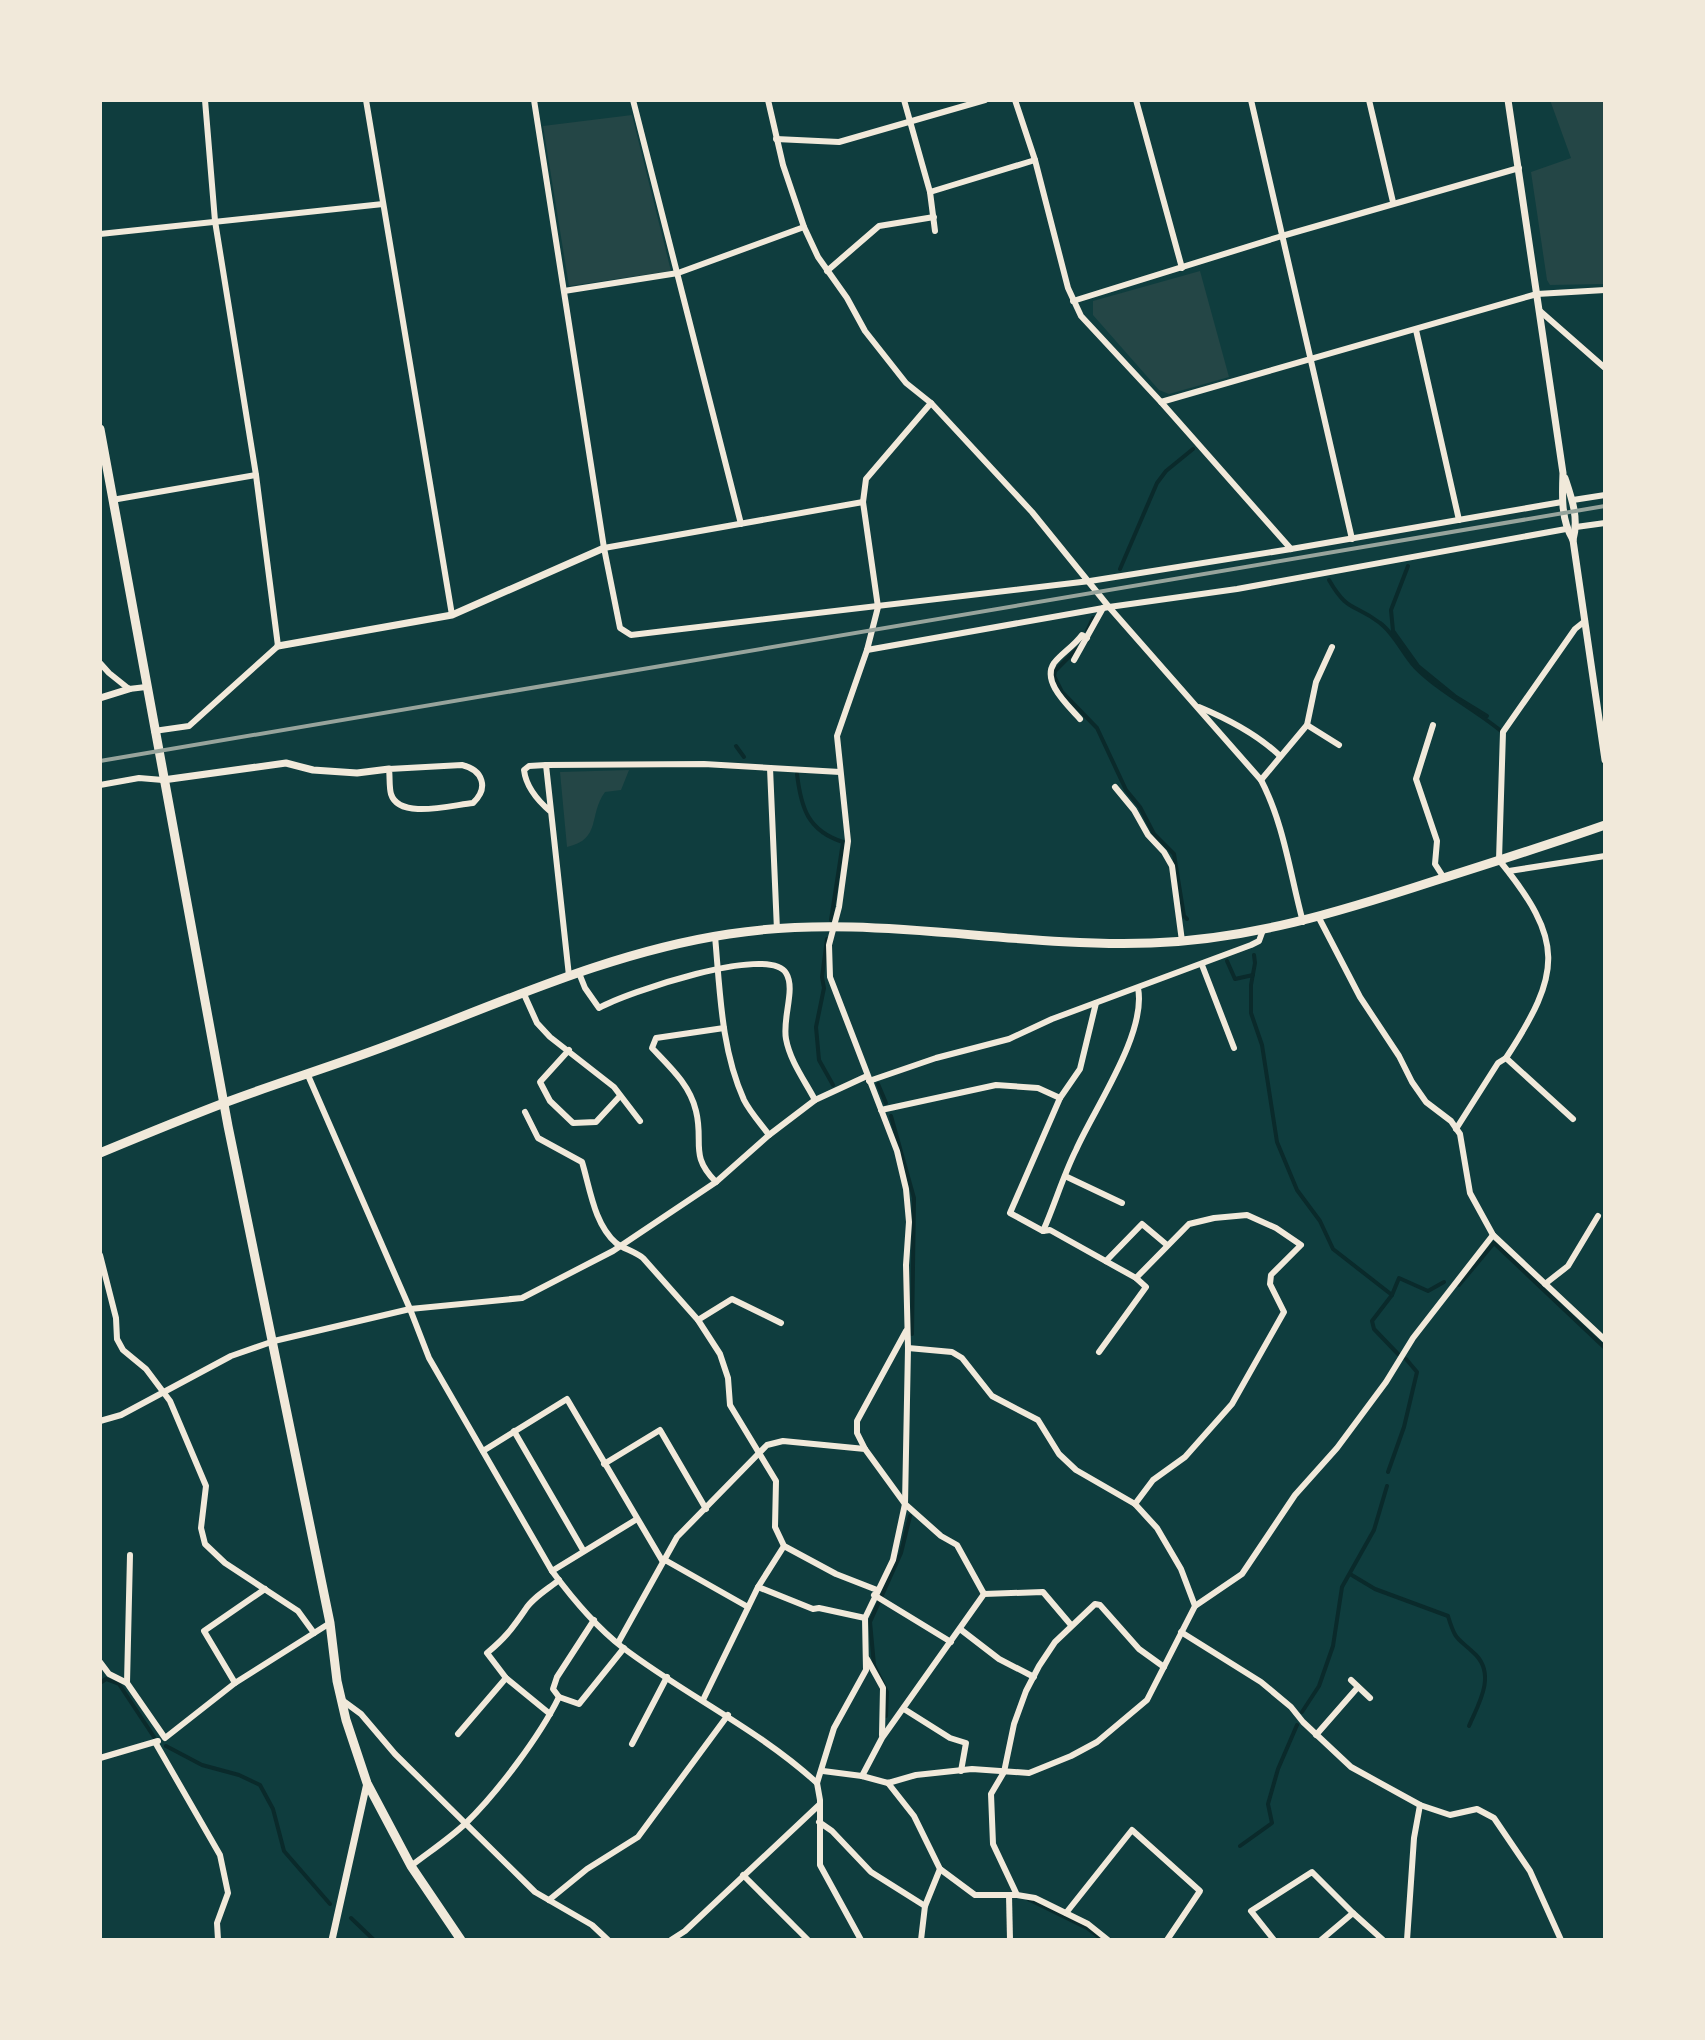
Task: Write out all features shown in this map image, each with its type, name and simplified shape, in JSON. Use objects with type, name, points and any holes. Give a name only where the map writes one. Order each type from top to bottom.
[{"type":"main road","points":[[100,429],[224,1103],[330,1623],[342,1700],[367,1783],[411,1866],[461,1940]]},
{"type":"main road","points":[[100,1153],[224,1103],[384,1047],[523,992],[663,947],[715,936],[834,927],[1077,943],[1182,941],[1263,930],[1319,918],[1605,825]]},
{"type":"street","points":[[205,100],[215,221],[256,475],[278,646]]},
{"type":"street","points":[[366,100],[452,615]]},
{"type":"street","points":[[534,100],[604,548],[620,628],[631,635],[1090,581],[1562,502]]},
{"type":"street","points":[[633,100],[741,524]]},
{"type":"street","points":[[768,100],[776,139],[804,227],[827,271],[847,298],[865,331],[906,383],[931,403],[1032,512],[1090,581],[1106,608],[1261,780],[1271,799],[1303,922]]},
{"type":"street","points":[[904,100],[930,192],[935,231]]},
{"type":"street","points":[[776,139],[839,142],[985,100]]},
{"type":"street","points":[[1015,100],[1035,160],[1073,301],[1081,316],[1291,549]]},
{"type":"street","points":[[1136,100],[1182,268]]},
{"type":"street","points":[[1251,100],[1352,539]]},
{"type":"street","points":[[1369,100],[1393,202]]},
{"type":"street","points":[[1508,100],[1563,473],[1562,502],[1566,529],[1573,540]]},
{"type":"street","points":[[930,192],[1035,160]]},
{"type":"street","points":[[1073,301],[1393,202],[1519,168]]},
{"type":"street","points":[[100,234],[383,204]]},
{"type":"street","points":[[827,271],[879,226],[934,217]]},
{"type":"street","points":[[564,291],[678,273],[804,227]]},
{"type":"street","points":[[1161,402],[1537,294],[1605,290]]},
{"type":"street","points":[[1540,311],[1605,368]]},
{"type":"street","points":[[1416,330],[1459,520]]},
{"type":"street","points":[[861,1940],[820,1865],[817,1783],[834,1728],[866,1670],[865,1618],[893,1560],[905,1504],[909,1222],[906,1189],[897,1151],[830,977],[829,945],[848,841],[837,736],[867,650],[878,607],[863,502],[866,479],[931,403]]},
{"type":"street","points":[[1563,473],[1573,500],[1576,527],[1573,540],[1605,760]]},
{"type":"street","points":[[112,500],[256,475]]},
{"type":"street","points":[[1573,500],[1605,495]]},
{"type":"street","points":[[154,731],[189,726],[278,646],[452,615],[604,548],[863,502]]},
{"type":"street","points":[[1576,527],[1605,523]]},
{"type":"street","points":[[867,650],[1106,608],[1237,589],[1566,529]]},
{"type":"street","points":[[1074,660],[1085,637],[1106,608]]},
{"type":"street","points":[[1456,1129],[1498,1063],[1506,1058],[1532,1018],[1542,993],[1550,954],[1546,934],[1528,895],[1499,860],[1503,732],[1575,629],[1585,621]]},
{"type":"street","points":[[1080,719],[1061,697],[1051,681],[1050,672],[1054,664],[1085,637]]},
{"type":"street","points":[[1261,780],[1307,725],[1316,682],[1332,647]]},
{"type":"street","points":[[100,663],[129,689]]},
{"type":"street","points":[[100,698],[146,687]]},
{"type":"street","points":[[1196,706],[1219,715],[1269,745],[1280,756]]},
{"type":"street","points":[[1307,725],[1339,745]]},
{"type":"street","points":[[1433,725],[1416,779],[1437,841],[1435,864],[1444,878]]},
{"type":"street","points":[[100,785],[139,778],[163,780],[286,763],[313,770],[357,773],[389,769],[462,765],[478,772],[483,788],[480,797],[473,803],[407,810],[396,803],[391,794],[389,769]]},
{"type":"street","points":[[551,812],[541,803],[525,776],[524,770],[529,766],[634,763],[840,772]]},
{"type":"street","points":[[546,765],[569,976]]},
{"type":"street","points":[[770,768],[777,930]]},
{"type":"street","points":[[1115,787],[1172,866],[1182,941]]},
{"type":"street","points":[[1509,871],[1605,856]]},
{"type":"street","points":[[1319,918],[1360,997],[1399,1056],[1412,1082],[1426,1102],[1451,1121],[1456,1129],[1463,1149],[1470,1193],[1493,1235],[1605,1340]]},
{"type":"street","points":[[100,1421],[121,1415],[231,1356],[274,1341],[410,1309],[522,1298],[619,1246],[716,1182],[815,1100],[868,1078],[1009,1039],[1052,1019],[1259,941],[1263,930]]},
{"type":"street","points":[[715,936],[724,1028],[734,1072],[745,1102],[769,1135]]},
{"type":"street","points":[[579,973],[599,1008],[669,979],[771,963],[781,967],[788,974],[791,987],[784,1021],[786,1040],[792,1059],[815,1100]]},
{"type":"street","points":[[1202,965],[1234,1048]]},
{"type":"street","points":[[1043,1231],[1083,1133],[1124,1056],[1140,999],[1138,988]]},
{"type":"street","points":[[523,992],[537,1023],[550,1037],[614,1087],[640,1121]]},
{"type":"street","points":[[1096,1003],[1080,1069],[1060,1098],[1010,1213],[1043,1231],[1050,1230],[1136,1278],[1146,1287],[1099,1352]]},
{"type":"street","points":[[716,1182],[699,1158],[696,1109],[689,1094],[679,1077],[652,1048],[656,1038],[724,1028]]},
{"type":"street","points":[[569,1050],[540,1082],[550,1101],[573,1123],[596,1122],[620,1096]]},
{"type":"street","points":[[1506,1058],[1573,1119]]},
{"type":"street","points":[[307,1073],[429,1358],[552,1571],[572,1598],[621,1646],[775,1747],[817,1783]]},
{"type":"street","points":[[881,1110],[996,1085],[1038,1088],[1060,1098]]},
{"type":"street","points":[[525,1112],[538,1138],[582,1162],[605,1233],[619,1246],[643,1258],[698,1320],[720,1354],[728,1378],[730,1405],[776,1481],[775,1527],[784,1546],[876,1592],[951,1642]]},
{"type":"street","points":[[1065,1176],[1122,1203]]},
{"type":"street","points":[[1135,1504],[1153,1480],[1185,1457],[1232,1404],[1284,1312],[1270,1284],[1271,1275],[1301,1245],[1276,1228],[1247,1215],[1214,1218],[1189,1224],[1136,1278]]},
{"type":"street","points":[[1545,1284],[1568,1266],[1598,1216]]},
{"type":"street","points":[[1106,1261],[1142,1224],[1167,1245]]},
{"type":"street","points":[[823,1771],[888,1783],[916,1775],[961,1771],[1029,1773],[1097,1742],[1147,1700],[1195,1606],[1242,1574],[1295,1495],[1337,1448],[1386,1382],[1413,1338],[1493,1235]]},
{"type":"street","points":[[100,1255],[116,1318],[117,1339],[123,1350],[146,1369],[170,1401],[206,1486],[201,1528],[205,1544],[225,1563],[298,1611],[314,1633]]},
{"type":"street","points":[[698,1320],[732,1299],[781,1323]]},
{"type":"street","points":[[907,1331],[857,1421],[857,1433],[905,1504],[941,1536],[957,1545],[984,1594]]},
{"type":"street","points":[[908,1348],[952,1352],[962,1358],[992,1396],[1038,1420],[1059,1454],[1076,1470],[1135,1504],[1157,1528],[1181,1569],[1195,1606]]},
{"type":"street","points":[[483,1451],[567,1399],[664,1561],[748,1607]]},
{"type":"street","points":[[604,1464],[660,1430],[706,1509]]},
{"type":"street","points":[[514,1431],[583,1550]]},
{"type":"street","points":[[594,1620],[557,1677],[553,1689],[559,1697],[579,1704],[621,1646],[677,1537],[767,1445],[783,1441],[865,1449]]},
{"type":"street","points":[[552,1571],[637,1519]]},
{"type":"street","points":[[703,1700],[758,1587],[784,1546]]},
{"type":"street","points":[[127,1683],[130,1555]]},
{"type":"street","points":[[550,1714],[506,1678],[487,1653],[508,1636],[521,1620],[525,1608],[559,1580]]},
{"type":"street","points":[[758,1587],[813,1609],[865,1618]]},
{"type":"street","points":[[235,1683],[204,1631],[265,1589]]},
{"type":"street","points":[[984,1594],[1043,1592],[1071,1625]]},
{"type":"street","points":[[862,1776],[882,1738],[984,1594]]},
{"type":"street","points":[[1017,1895],[993,1844],[991,1794],[1004,1772],[1014,1724],[1034,1677],[1055,1642],[1095,1604],[1100,1605],[1139,1649],[1164,1667]]},
{"type":"street","points":[[100,1758],[165,1738],[235,1683],[330,1623]]},
{"type":"street","points":[[960,1629],[999,1659],[1034,1677]]},
{"type":"street","points":[[1181,1632],[1261,1682],[1291,1707],[1351,1767],[1420,1805],[1450,1815],[1477,1809],[1494,1818],[1530,1871],[1561,1940]]},
{"type":"street","points":[[867,1659],[883,1688],[882,1738]]},
{"type":"street","points":[[100,1662],[109,1674],[127,1683],[165,1738]]},
{"type":"street","points":[[632,1744],[667,1677]]},
{"type":"street","points":[[458,1734],[506,1678]]},
{"type":"street","points":[[1351,1680],[1370,1698]]},
{"type":"street","points":[[1316,1735],[1358,1687]]},
{"type":"street","points":[[411,1866],[465,1823],[495,1790],[559,1697]]},
{"type":"street","points":[[342,1700],[361,1714],[395,1754],[535,1892],[592,1925],[608,1940]]},
{"type":"street","points":[[904,1709],[950,1738],[966,1743],[961,1771]]},
{"type":"street","points":[[549,1900],[587,1869],[638,1837],[728,1715]]},
{"type":"street","points":[[155,1742],[220,1855],[228,1893],[217,1923],[218,1940]]},
{"type":"street","points":[[332,1940],[367,1783]]},
{"type":"street","points":[[888,1783],[914,1816],[940,1869],[975,1895],[1035,1898],[1088,1924],[1108,1940]]},
{"type":"street","points":[[671,1940],[685,1931],[819,1805]]},
{"type":"street","points":[[1407,1940],[1414,1838],[1420,1805]]},
{"type":"street","points":[[819,1822],[832,1831],[871,1872],[925,1906]]},
{"type":"street","points":[[1066,1913],[1132,1830],[1200,1891],[1167,1940]]},
{"type":"street","points":[[921,1940],[925,1906],[940,1869]]},
{"type":"street","points":[[1274,1940],[1251,1911],[1312,1872],[1383,1940]]},
{"type":"street","points":[[743,1875],[808,1940]]},
{"type":"street","points":[[1009,1895],[1010,1940]]},
{"type":"street","points":[[1321,1940],[1353,1913]]},
{"type":"shaded area","points":[[1550,100],[1605,100],[1605,284],[1550,285],[1547,280],[1531,172],[1571,158]]},
{"type":"shaded area","points":[[632,115],[671,271],[569,286],[543,126]]},
{"type":"shaded area","points":[[1200,271],[1229,377],[1169,394],[1159,390],[1093,315],[1093,301]]},
{"type":"shaded area","points":[[629,770],[621,790],[605,792],[590,832],[578,843],[567,847],[560,772]]},
{"type":"waterway","points":[[1120,569],[1157,483],[1166,471],[1193,449]]},
{"type":"waterway","points":[[1408,566],[1391,610],[1393,631],[1418,666],[1456,697],[1487,716]]},
{"type":"waterway","points":[[1329,580],[1341,598],[1385,627],[1425,676],[1501,731]]},
{"type":"waterway","points":[[1087,631],[1093,618]]},
{"type":"waterway","points":[[1077,649],[1055,671],[1054,676],[1062,692],[1097,728],[1126,790],[1140,807],[1154,834],[1174,854],[1187,919]]},
{"type":"waterway","points":[[736,746],[744,757]]},
{"type":"waterway","points":[[797,774],[808,817],[822,832],[843,842],[831,920]]},
{"type":"waterway","points":[[827,939],[822,977],[824,988],[816,1027],[819,1060],[833,1085]]},
{"type":"waterway","points":[[1254,955],[1251,1013],[1262,1045],[1277,1142],[1297,1190],[1320,1221],[1333,1249],[1392,1295],[1372,1321],[1374,1329],[1398,1354]]},
{"type":"waterway","points":[[1227,961],[1235,979],[1253,975]]},
{"type":"waterway","points":[[878,1084],[886,1103]]},
{"type":"waterway","points":[[891,1116],[914,1198],[912,1334]]},
{"type":"waterway","points":[[1459,1285],[1494,1243],[1605,1348]]},
{"type":"waterway","points":[[1392,1295],[1399,1278],[1428,1291],[1444,1282]]},
{"type":"waterway","points":[[1388,1472],[1404,1427],[1417,1372],[1406,1359]]},
{"type":"waterway","points":[[1302,1712],[1319,1686],[1333,1646],[1342,1587],[1374,1530],[1387,1486]]},
{"type":"waterway","points":[[886,1716],[887,1692],[874,1665],[870,1622],[901,1553],[910,1516]]},
{"type":"waterway","points":[[1350,1574],[1375,1589],[1448,1616],[1456,1635],[1476,1655],[1485,1672],[1483,1690],[1469,1726]]},
{"type":"waterway","points":[[100,1683],[106,1679],[119,1684],[154,1737]]},
{"type":"waterway","points":[[1240,1846],[1272,1823],[1268,1804],[1278,1769],[1297,1725]]},
{"type":"waterway","points":[[166,1746],[202,1765],[239,1775],[260,1785],[273,1809],[284,1851],[330,1904]]},
{"type":"waterway","points":[[1028,1899],[1087,1928],[1103,1940]]},
{"type":"waterway","points":[[351,1918],[374,1940]]},
{"type":"railway","points":[[100,761],[1605,506]]}]
